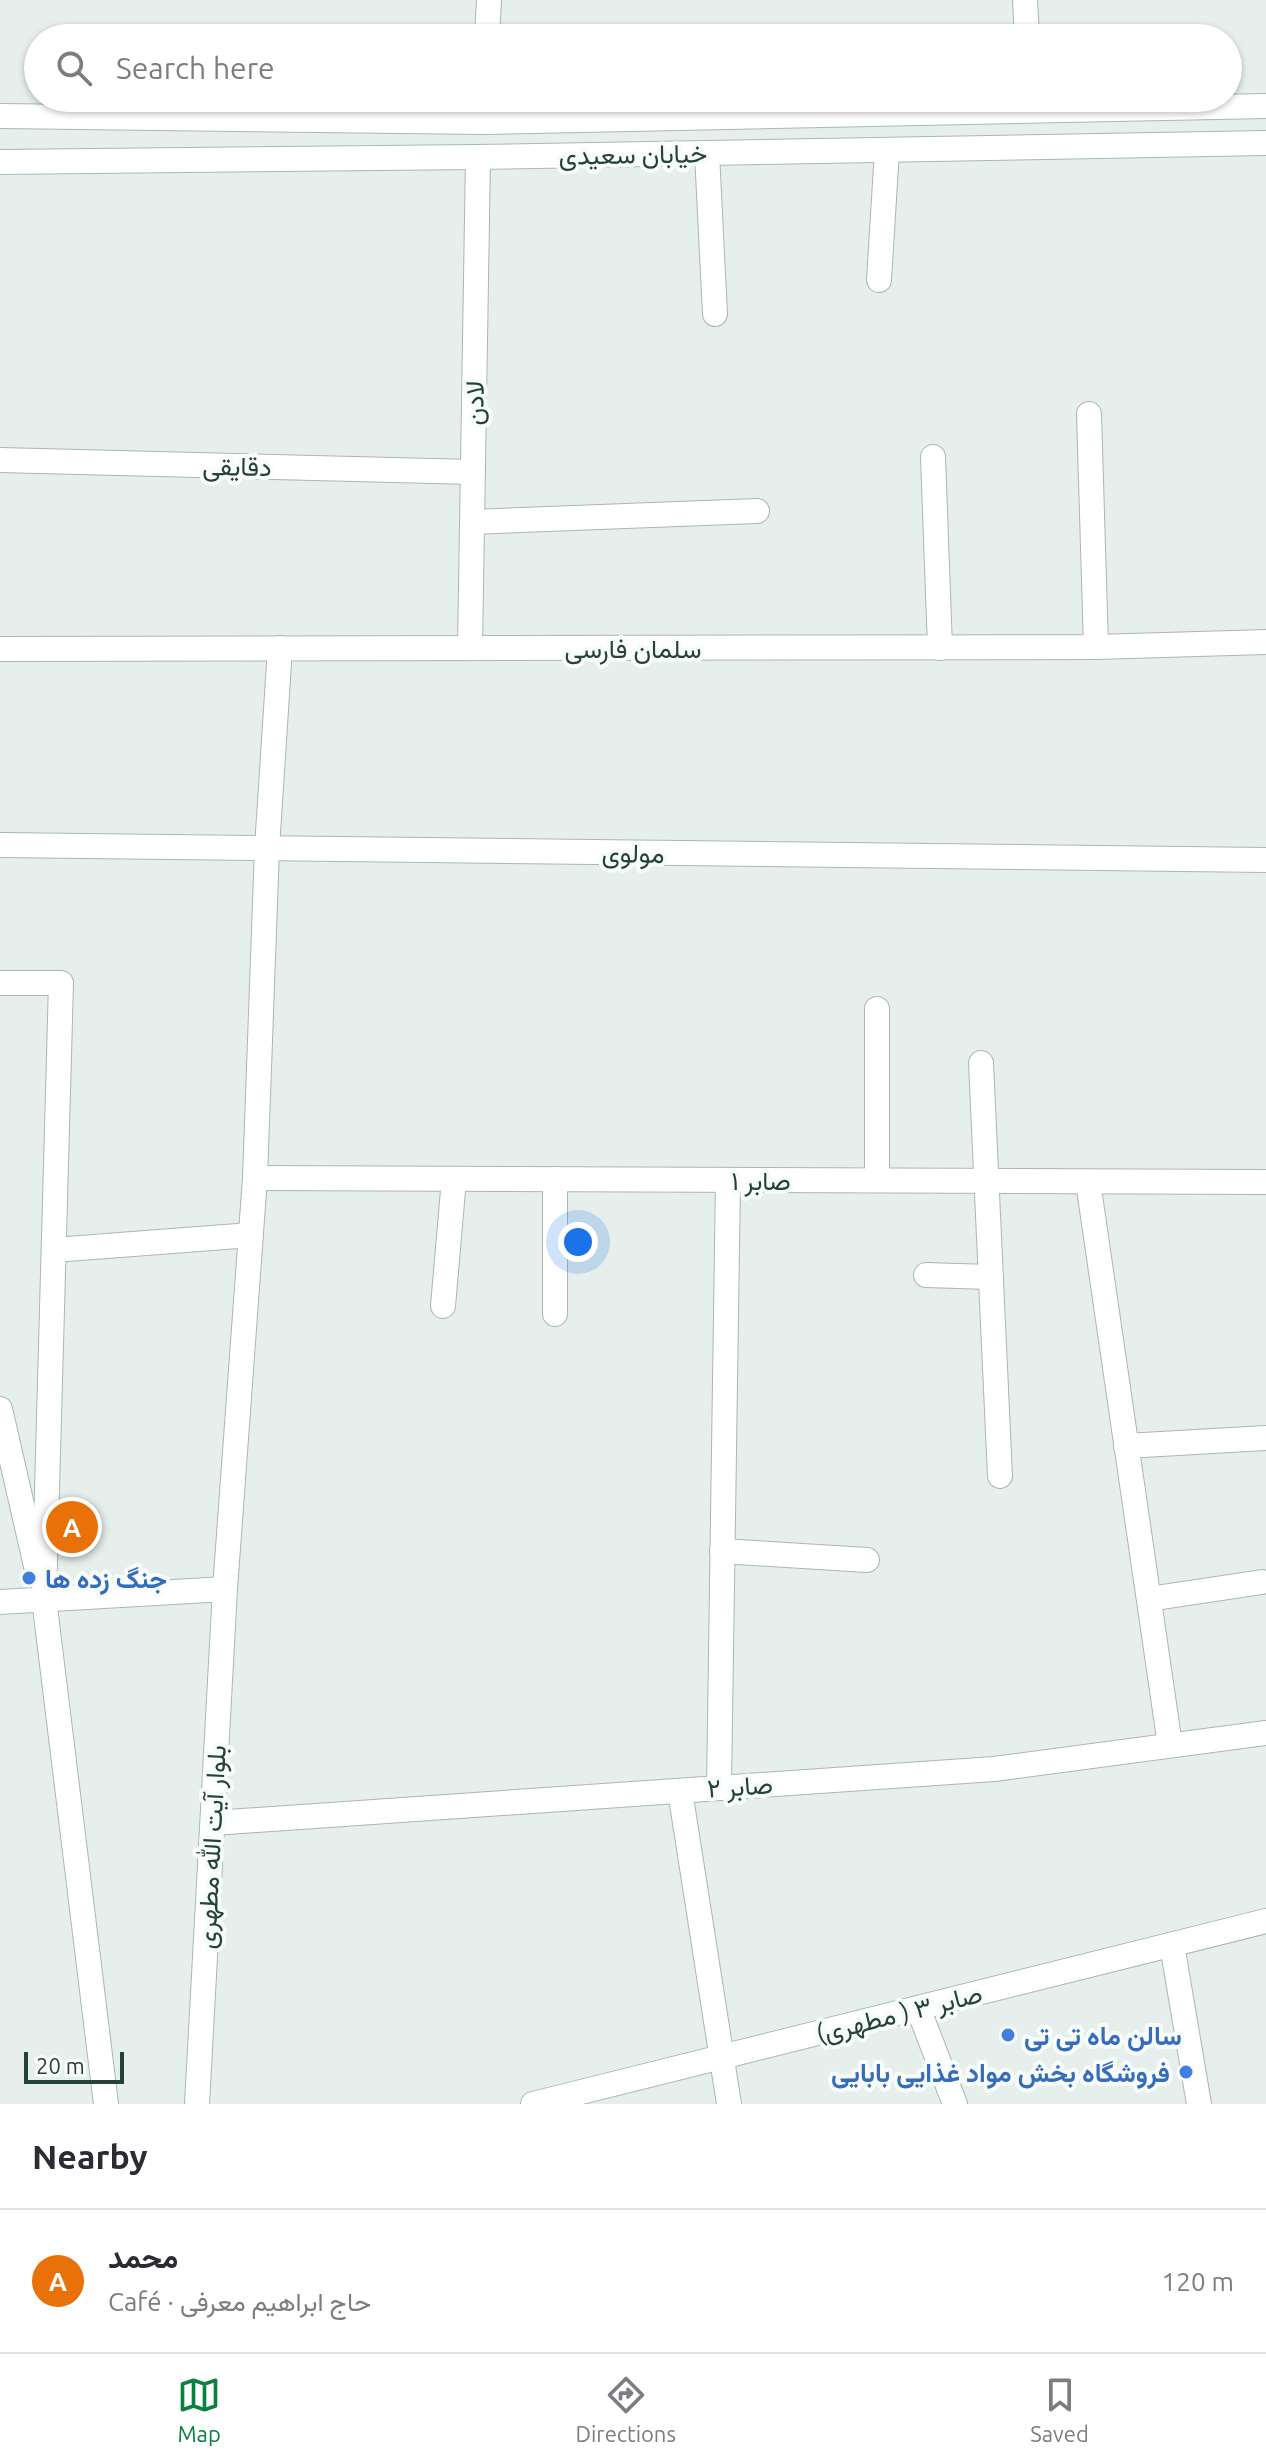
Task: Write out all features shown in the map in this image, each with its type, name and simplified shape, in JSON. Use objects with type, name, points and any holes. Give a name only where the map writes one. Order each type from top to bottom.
[{"type":"street","points":[[488,24],[489,0]]},
{"type":"street","points":[[1025,0],[1026,24]]},
{"type":"street","name":"خیابان سعیدی","points":[[1242,106],[1266,106]]},
{"type":"street","name":"خیابان سعیدی","points":[[0,116],[322,112]]},
{"type":"street","name":"لادن","points":[[470,648],[478,157],[483,112]]},
{"type":"street","name":"خیابان سعیدی","points":[[0,162],[1266,143]]},
{"type":"street","points":[[879,280],[887,150]]},
{"type":"street","points":[[707,153],[715,314]]},
{"type":"street","points":[[1089,414],[1096,647]]},
{"type":"street","points":[[933,457],[940,648]]},
{"type":"street","name":"دقایقی","points":[[0,460],[473,472]]},
{"type":"street","points":[[472,522],[757,511]]},
{"type":"street","name":"سلمان فارسی","points":[[0,649],[940,648],[1266,642]]},
{"type":"street","name":"بلوار آیت الله مطهری","points":[[197,2104],[225,1589],[255,1178],[267,848],[280,648]]},
{"type":"street","name":"مولوی","points":[[0,845],[1266,860]]},
{"type":"street","points":[[0,983],[61,983],[44,1599]]},
{"type":"street","points":[[877,1009],[877,1180]]},
{"type":"street","points":[[981,1063],[1000,1476]]},
{"type":"street","name":"صابر ۱","points":[[255,1178],[1266,1182]]},
{"type":"street","points":[[443,1306],[454,1179]]},
{"type":"street","points":[[555,1179],[555,1314]]},
{"type":"street","points":[[719,1788],[728,1180]]},
{"type":"street","points":[[1088,1182],[1170,1745]]},
{"type":"street","points":[[54,1250],[251,1235]]},
{"type":"street","points":[[926,1275],[991,1277]]},
{"type":"street","points":[[0,1409],[44,1599],[106,2104]]},
{"type":"street","points":[[1126,1446],[1266,1438]]},
{"type":"street","points":[[722,1551],[867,1560]]},
{"type":"street","points":[[1149,1599],[1262,1582]]},
{"type":"street","points":[[0,1602],[225,1589]]},
{"type":"street","name":"صابر ۲","points":[[213,1823],[994,1769],[1266,1733]]},
{"type":"street","points":[[680,1791],[729,2104]]},
{"type":"street","name":"صابر ۳ ( مطهری)","points":[[533,2104],[1266,1921]]},
{"type":"street","points":[[1172,1945],[1199,2104]]},
{"type":"street","points":[[918,2008],[955,2104]]},
{"type":"place","name":"محمد","points":[[72,1527]]},
{"type":"place","name":"جنگ زده ها","points":[[29,1578]]},
{"type":"place","name":"سالن ماه تی تی","points":[[1008,2035]]},
{"type":"place","name":"فروشگاه بخش مواد غذایی بابایی","points":[[1186,2072]]}]
